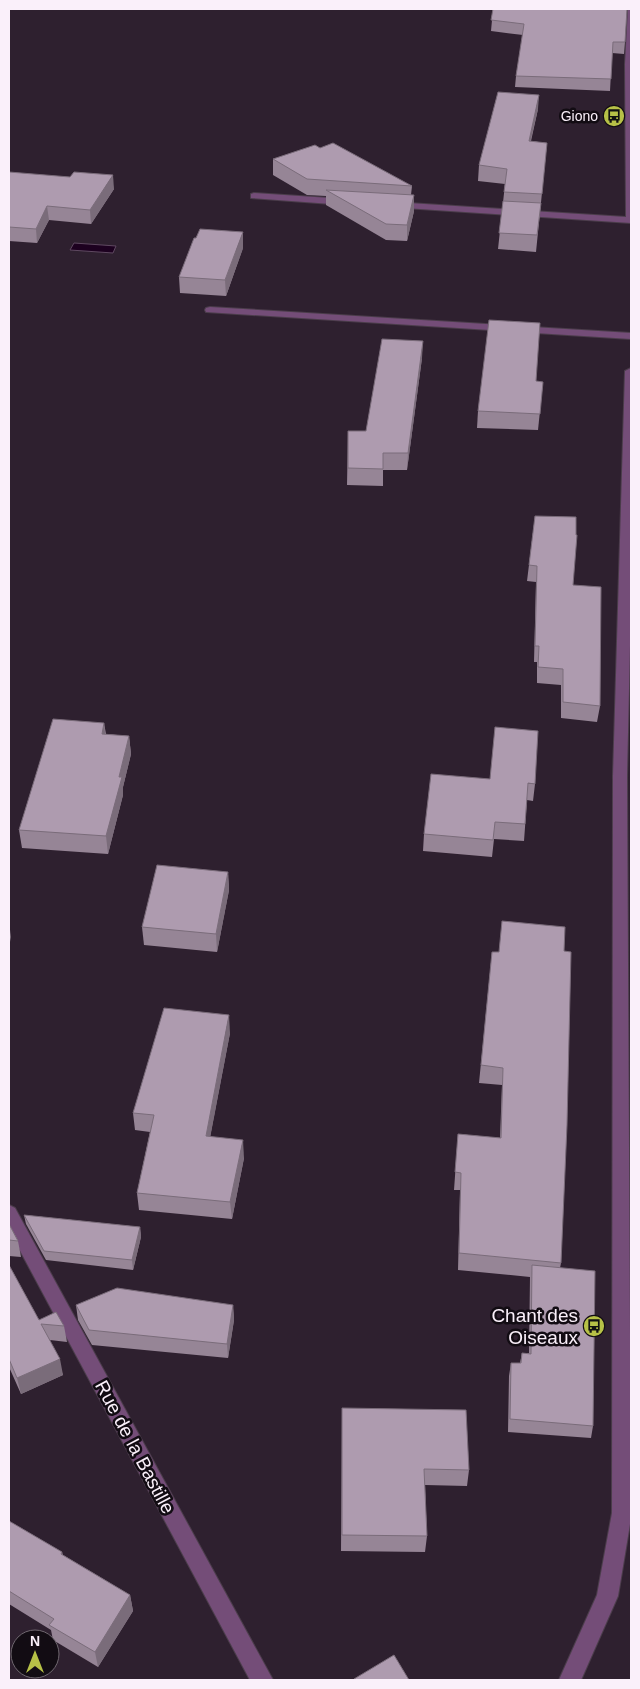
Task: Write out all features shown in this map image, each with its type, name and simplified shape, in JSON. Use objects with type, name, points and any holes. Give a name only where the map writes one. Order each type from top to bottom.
[{"type":"street","points":[[383,204],[631,220],[631,11]]},
{"type":"street","points":[[254,196],[354,202]]},
{"type":"street","points":[[210,310],[631,336]]},
{"type":"street","points":[[570,1680],[606,1596],[622,1513],[626,1410],[620,776],[631,372]]},
{"type":"street","name":"Rue de la Bastille","points":[[9,1213],[262,1680]]},
{"type":"shaded area","points":[[74,243],[116,246],[113,253],[70,250]]},
{"type":"building","points":[[493,9],[627,9],[625,42],[613,42],[611,79],[516,76],[524,24],[491,20]]},
{"type":"building","points":[[498,92],[539,95],[529,141],[547,143],[542,194],[504,192],[507,169],[479,165]]},
{"type":"building","points":[[333,143],[412,186],[307,179],[273,159],[315,145],[320,148]]},
{"type":"building","points":[[9,172],[70,177],[74,172],[113,175],[90,210],[47,206],[36,229],[9,227]]},
{"type":"building","points":[[326,190],[414,195],[407,225],[386,224]]},
{"type":"building","points":[[503,201],[541,203],[537,235],[499,233]]},
{"type":"building","points":[[200,229],[243,232],[225,280],[179,277],[194,238],[196,238]]},
{"type":"building","points":[[489,320],[540,323],[536,381],[543,382],[540,414],[478,411]]},
{"type":"building","points":[[382,339],[423,341],[408,453],[383,453],[383,469],[348,468],[348,431],[366,431]]},
{"type":"building","points":[[535,516],[576,517],[577,535],[573,585],[601,587],[600,706],[563,702],[563,669],[538,667],[539,646],[535,646],[537,566],[529,565]]},
{"type":"building","points":[[53,719],[104,723],[102,734],[129,736],[119,777],[122,777],[106,836],[19,830]]},
{"type":"building","points":[[495,727],[538,731],[535,784],[528,783],[525,824],[495,822],[493,840],[424,834],[431,774],[490,779]]},
{"type":"building","points":[[157,865],[228,872],[216,934],[142,927]]},
{"type":"building","points":[[502,921],[565,927],[564,951],[571,952],[567,1125],[561,1263],[459,1253],[461,1173],[455,1172],[458,1134],[501,1138],[503,1068],[481,1065],[492,952],[499,952]]},
{"type":"building","points":[[164,1008],[229,1015],[206,1136],[243,1140],[230,1202],[137,1193],[154,1115],[133,1113]]},
{"type":"building","points":[[24,1215],[140,1227],[132,1260],[44,1251]]},
{"type":"building","points":[[9,1224],[18,1241],[9,1240]]},
{"type":"building","points":[[9,1265],[39,1320],[56,1312],[64,1326],[41,1324],[60,1359],[17,1378],[9,1359]]},
{"type":"building","points":[[532,1265],[595,1271],[593,1426],[510,1419],[511,1363],[521,1363],[522,1353],[531,1354]]},
{"type":"building","points":[[117,1288],[233,1305],[227,1344],[89,1330],[76,1305]]},
{"type":"building","points":[[342,1408],[466,1410],[469,1470],[424,1469],[427,1536],[342,1535]]},
{"type":"building","points":[[9,1521],[130,1595],[95,1652],[60,1631],[60,1629],[49,1625],[54,1619],[9,1591]]},
{"type":"building","points":[[394,1655],[409,1680],[354,1680],[354,1679]]},
{"type":"place","name":"Giono","points":[[614,116]]},
{"type":"place","name":"Chant des Oiseaux","points":[[594,1326]]}]
